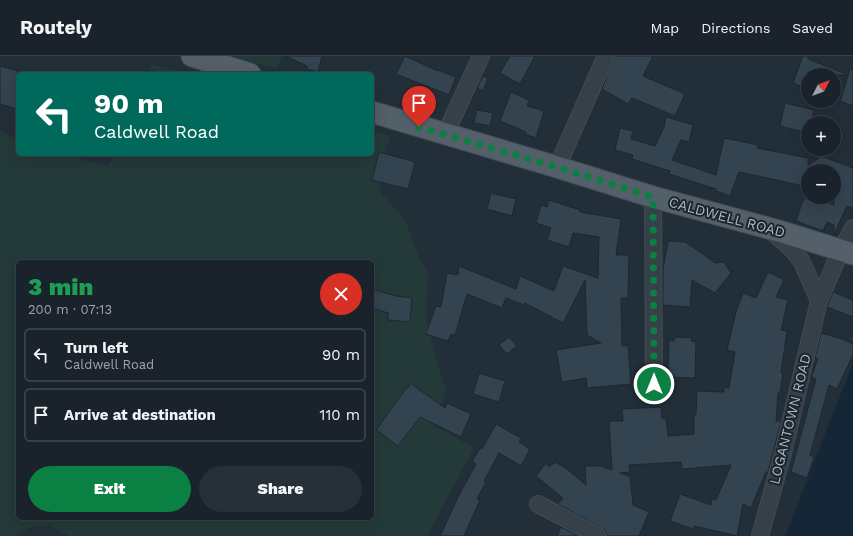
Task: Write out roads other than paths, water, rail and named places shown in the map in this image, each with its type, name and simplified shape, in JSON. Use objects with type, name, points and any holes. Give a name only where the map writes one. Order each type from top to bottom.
[{"type":"main road","points":[[192,56],[244,72]]},
{"type":"main road","name":"CALDWELL ROAD","points":[[374,113],[653,197],[767,228],[847,252]]},
{"type":"street","points":[[445,135],[481,56]]},
{"type":"street","points":[[557,167],[606,56]]},
{"type":"street","points":[[653,197],[654,384]]},
{"type":"street","points":[[767,228],[792,249],[802,262],[819,301]]},
{"type":"street","name":"LOGANTOWN ROAD","points":[[760,536],[783,453],[819,301],[847,252],[853,228]]},
{"type":"street","points":[[538,504],[598,536]]},
{"type":"water","points":[[853,363],[853,536],[785,536]]}]
